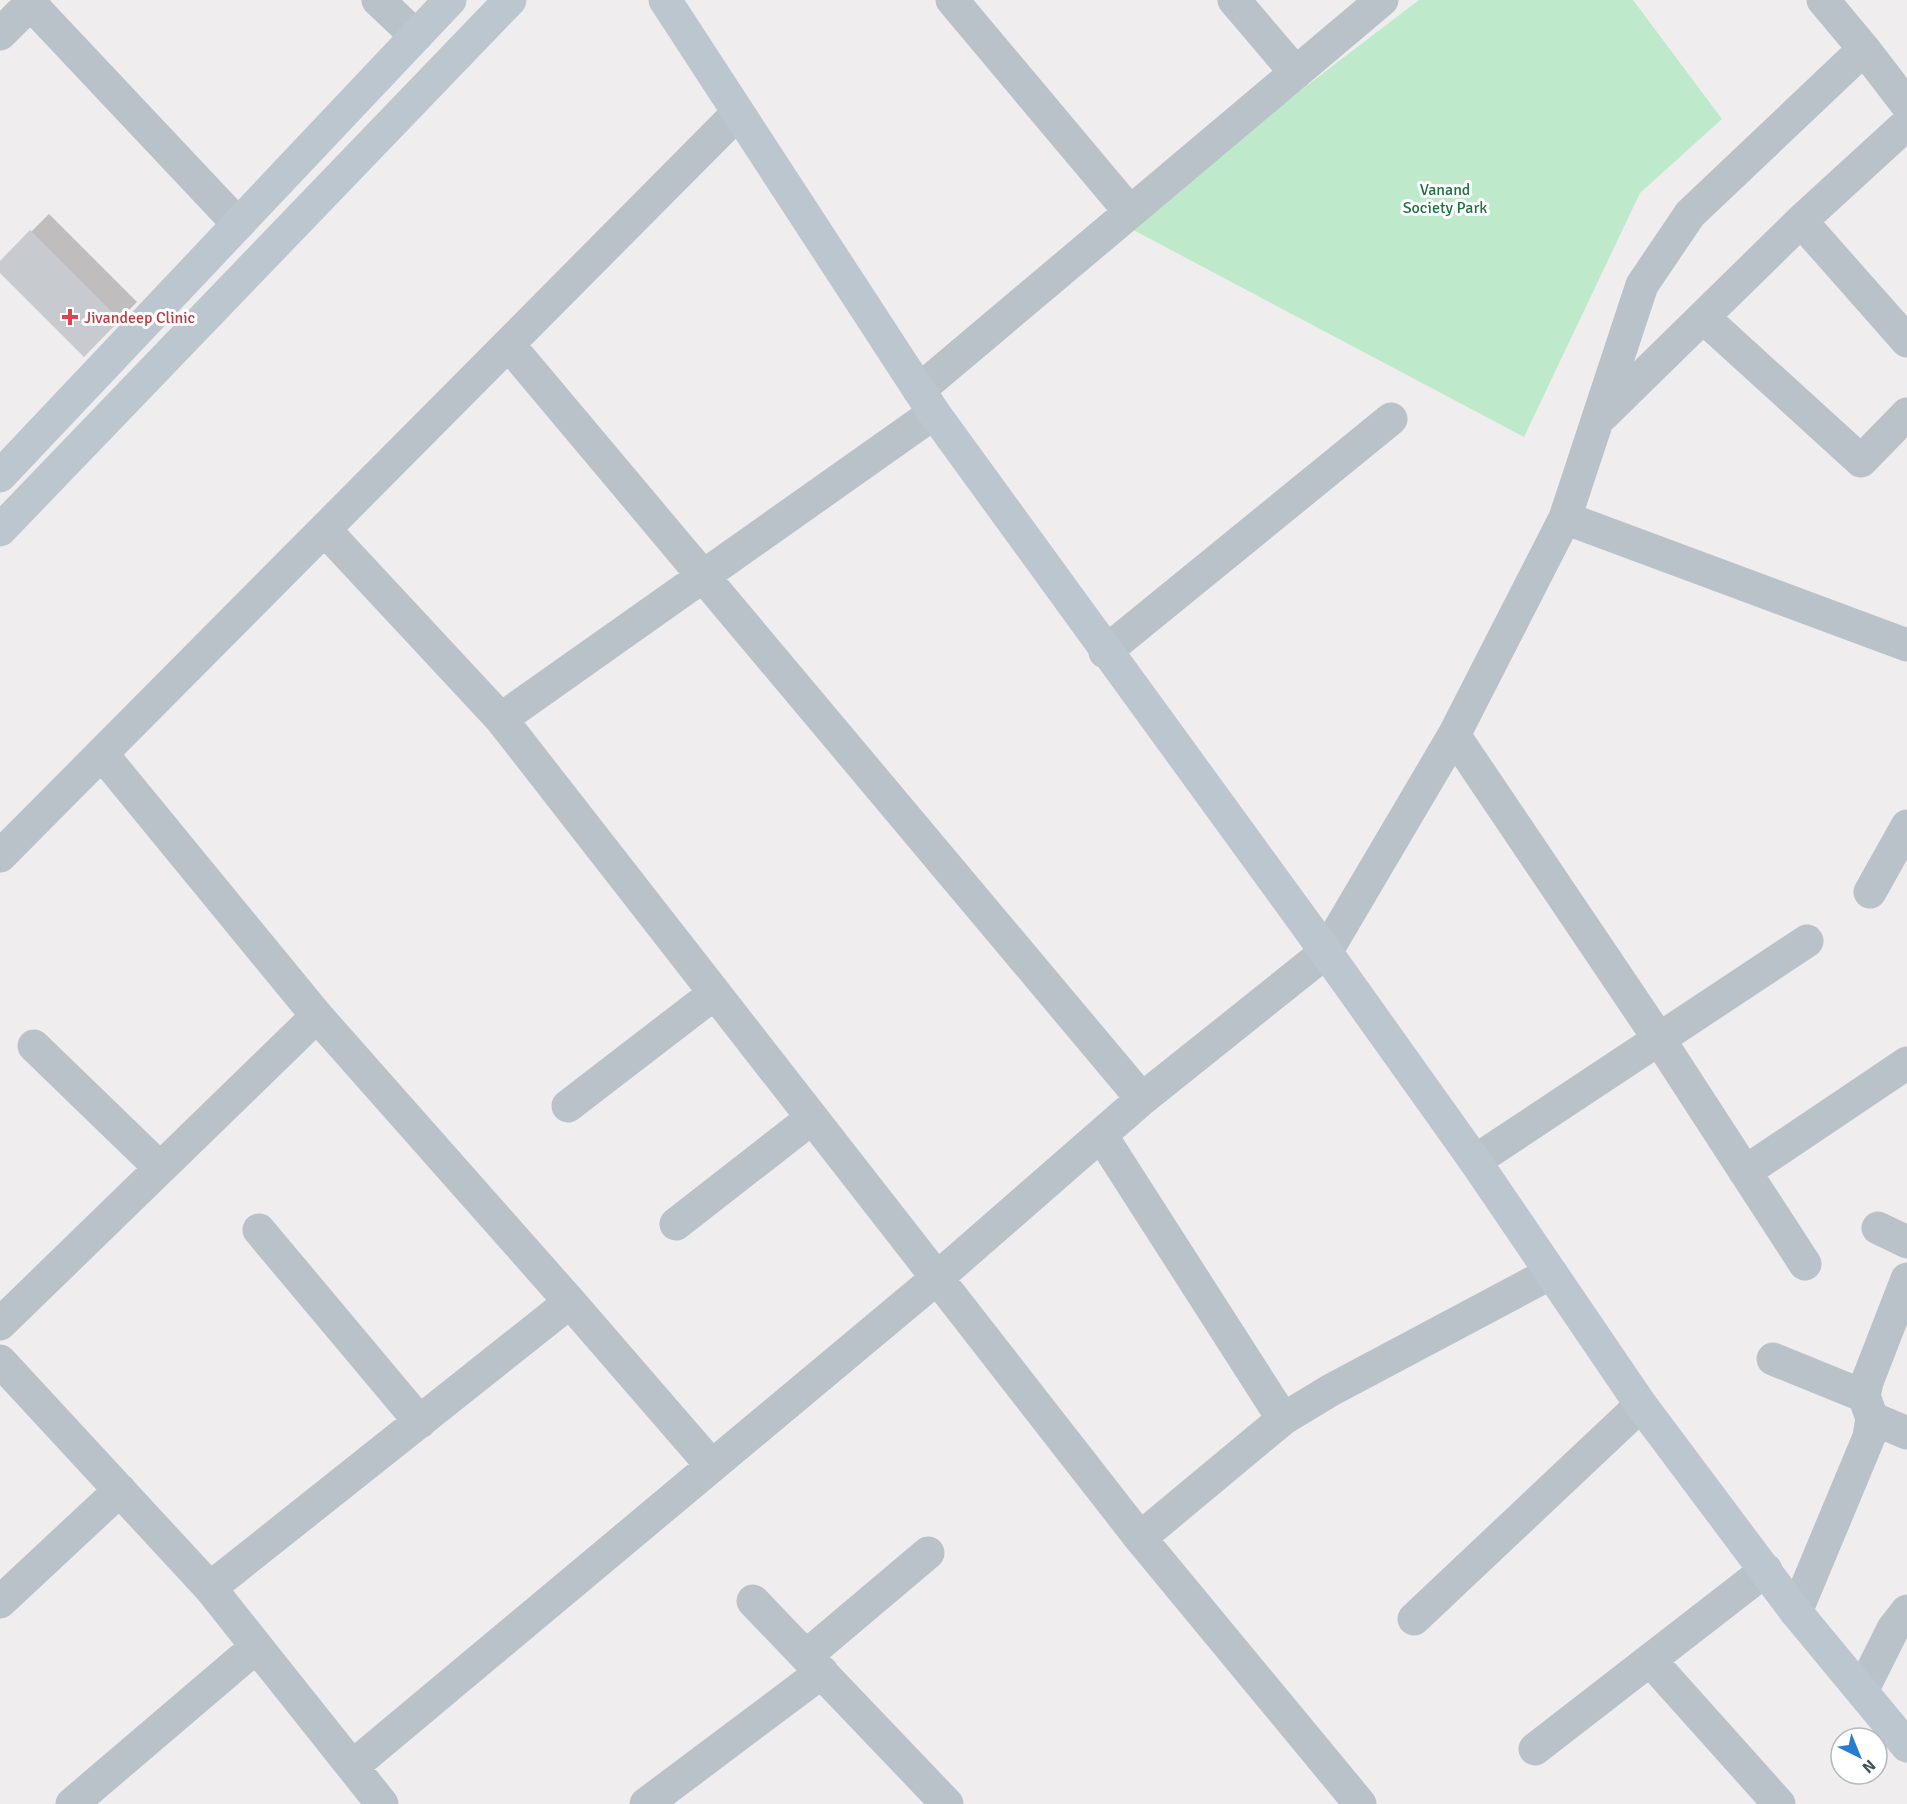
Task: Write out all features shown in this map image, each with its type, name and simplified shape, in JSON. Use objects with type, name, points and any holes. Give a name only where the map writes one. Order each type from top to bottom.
[{"type":"street","points":[[378,0],[416,36]]},
{"type":"street","points":[[0,476],[450,0]]},
{"type":"street","points":[[0,530],[510,0]]},
{"type":"street","points":[[665,0],[926,401],[1105,652],[1326,952],[1475,1161],[1641,1405],[1796,1612],[1907,1746]]},
{"type":"street","points":[[952,0],[1130,212]]},
{"type":"street","points":[[1234,0],[1296,73]]},
{"type":"street","points":[[501,719],[704,576],[926,401],[1130,212],[1382,0]]},
{"type":"street","points":[[1823,0],[1907,105]]},
{"type":"street","points":[[0,34],[30,1],[238,224]]},
{"type":"street","points":[[353,1766],[937,1278],[1142,1099],[1326,952],[1454,735],[1565,518],[1642,285],[1690,214],[1864,49]]},
{"type":"street","points":[[0,856],[738,114]]},
{"type":"street","points":[[1598,419],[1801,221],[1907,123]]},
{"type":"street","points":[[1801,221],[1907,341]]},
{"type":"street","points":[[1704,318],[1861,461],[1907,414]]},
{"type":"street","points":[[509,345],[1142,1099]]},
{"type":"street","points":[[66,406],[92,434]]},
{"type":"street","points":[[1105,652],[1391,419]]},
{"type":"street","points":[[1565,518],[1907,645]]},
{"type":"street","points":[[325,531],[501,719],[1140,1538],[1360,1804]]},
{"type":"street","points":[[1454,735],[1659,1039],[1805,1264]]},
{"type":"street","points":[[102,754],[317,1016],[712,1466]]},
{"type":"street","points":[[1870,892],[1907,826]]},
{"type":"street","points":[[1475,1161],[1807,941]]},
{"type":"street","points":[[568,1106],[715,993]]},
{"type":"street","points":[[0,1324],[317,1016]]},
{"type":"street","points":[[34,1046],[160,1168]]},
{"type":"street","points":[[1745,1172],[1907,1063]]},
{"type":"street","points":[[676,1224],[812,1118]]},
{"type":"street","points":[[1101,1135],[1283,1419]]},
{"type":"street","points":[[1878,1228],[1907,1242]]},
{"type":"street","points":[[259,1230],[420,1422]]},
{"type":"street","points":[[1140,1538],[1283,1419],[1331,1390],[1551,1273]]},
{"type":"street","points":[[1796,1612],[1869,1437],[1866,1382],[1907,1279]]},
{"type":"street","points":[[210,1588],[570,1302]]},
{"type":"street","points":[[1773,1359],[1868,1407],[1907,1433]]},
{"type":"street","points":[[0,1361],[210,1588],[382,1804]]},
{"type":"street","points":[[1414,1619],[1641,1405]]},
{"type":"street","points":[[0,1602],[120,1490]]},
{"type":"street","points":[[646,1804],[680,1794],[928,1553]]},
{"type":"street","points":[[1535,1749],[1766,1570]]},
{"type":"street","points":[[753,1601],[947,1804]]},
{"type":"street","points":[[1862,1691],[1893,1629],[1907,1611]]},
{"type":"street","points":[[72,1804],[256,1647]]},
{"type":"street","points":[[1650,1660],[1779,1804]]},
{"type":"green space","name":"Vanand Society Park","points":[[1419,0],[1633,0],[1722,119],[1640,193],[1524,437],[1124,225]]},
{"type":"building","points":[[30,230],[120,320],[84,357],[0,273],[0,261]]},
{"type":"place","name":"Jivandeep Clinic","points":[[70,317]]}]
